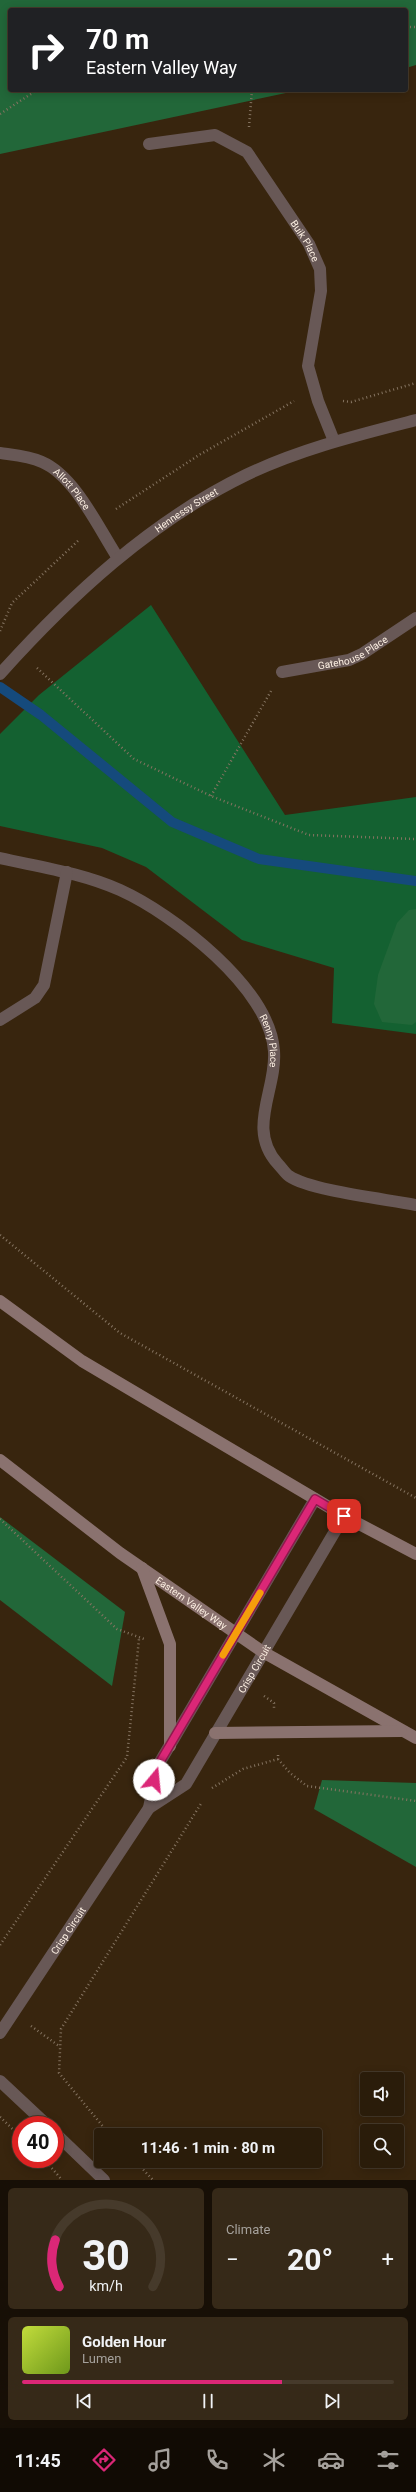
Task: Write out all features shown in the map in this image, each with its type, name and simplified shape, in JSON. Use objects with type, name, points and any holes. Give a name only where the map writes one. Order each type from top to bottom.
[{"type":"main road","points":[[0,1301],[82,1361],[344,1516],[416,1554]]},
{"type":"main road","name":"Eastern Valley Way","points":[[0,1460],[142,1568],[263,1652],[416,1738]]},
{"type":"main road","points":[[142,1568],[170,1644],[170,1746]]},
{"type":"main road","points":[[215,1733],[402,1731]]},
{"type":"street","name":"Buik Place","points":[[149,144],[215,135],[247,152],[317,258],[321,291],[308,366],[318,400],[334,441]]},
{"type":"street","name":"Hennessy Street","points":[[0,674],[18,654],[118,558],[193,504],[247,475],[334,441],[416,420]]},
{"type":"street","name":"Allott Place","points":[[0,453],[42,461],[58,472],[72,487],[118,558]]},
{"type":"street","name":"Gatehouse Place","points":[[282,672],[349,660],[369,650],[416,618]]},
{"type":"street","name":"Renny Place","points":[[0,858],[67,872],[120,890],[170,918],[216,956],[256,1002],[268,1026],[274,1051],[263,1124],[265,1140],[271,1156],[288,1176],[311,1185],[416,1205]]},
{"type":"street","points":[[0,1020],[35,998],[44,985],[67,872]]},
{"type":"street","name":"Crisp Circuit","points":[[0,2033],[149,1808],[157,1767],[315,1499]]},
{"type":"street","name":"Crisp Circuit","points":[[149,1808],[186,1784],[344,1516]]},
{"type":"street","points":[[0,2081],[37,2116]]},
{"type":"street","points":[[64,2142],[104,2180]]},
{"type":"path","points":[[0,114],[35,92]]},
{"type":"path","points":[[247,152],[252,92]]},
{"type":"path","points":[[18,654],[134,759],[211,796],[309,835],[416,839]]},
{"type":"path","points":[[211,796],[282,672]]},
{"type":"path","points":[[0,1235],[120,1333],[416,1498]]},
{"type":"path","points":[[0,1519],[116,1629],[139,1638],[127,1757],[0,1945]]},
{"type":"path","points":[[210,1789],[243,1768],[278,1759],[290,1773],[307,1786],[416,1801]]},
{"type":"path","points":[[104,2128],[59,2073],[60,2029],[206,1796]]},
{"type":"path","points":[[0,2117],[12,2128]]},
{"type":"path","points":[[52,2168],[62,2180]]},
{"type":"path","points":[[142,2168],[153,2180]]},
{"type":"green space","points":[[0,0],[416,0],[416,65],[408,67],[408,8],[8,8],[8,92],[291,92],[0,154]]},
{"type":"green space","points":[[151,605],[285,815],[416,797],[416,1034],[332,1023],[334,968],[242,940],[146,867],[102,848],[0,826],[0,734],[39,695]]},
{"type":"green space","points":[[416,909],[416,1022],[412,1025],[382,1022],[374,1004],[378,975],[397,923],[409,910]]},
{"type":"green space","points":[[0,1517],[125,1612],[112,1686],[0,1600]]},
{"type":"green space","points":[[322,1780],[416,1783],[416,1867],[314,1809]]},
{"type":"waterway","points":[[0,687],[41,715],[172,822],[259,859],[416,881]]},
{"type":"slow traffic","points":[[223,1655],[260,1593]]},
{"type":"route","points":[[154,1780],[157,1767],[315,1499],[344,1516]]}]
